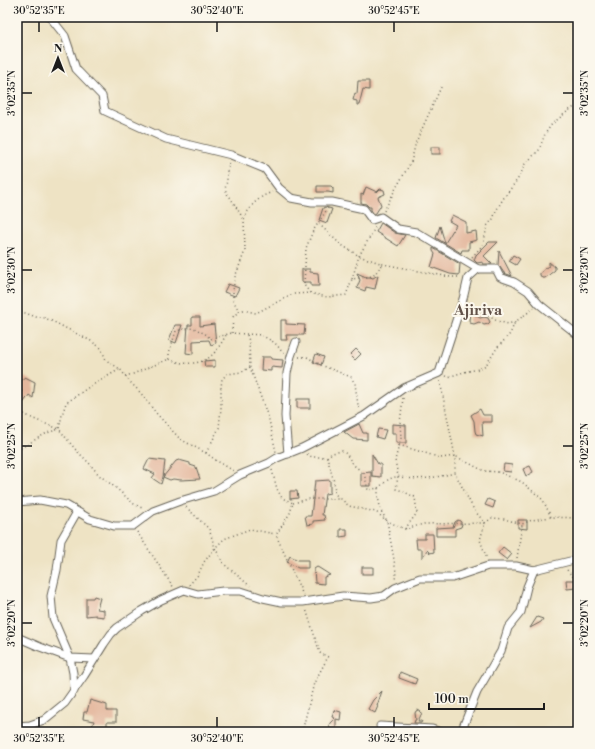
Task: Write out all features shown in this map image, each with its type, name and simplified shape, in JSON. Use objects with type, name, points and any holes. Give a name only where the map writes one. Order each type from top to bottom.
[{"type":"street","points":[[50,17],[65,36],[76,69],[102,96],[105,111],[166,140],[231,155],[265,169],[279,188],[291,198],[312,202],[332,202],[364,209],[372,220],[381,217],[398,229],[416,232],[478,269],[496,269],[500,277],[514,282],[528,291],[539,304],[578,335]]},
{"type":"street","points":[[17,502],[40,500],[66,505],[90,519],[114,526],[133,526],[153,511],[214,491],[240,475],[302,448],[364,416],[404,388],[439,373],[463,299],[468,278],[478,269]]},
{"type":"street","points":[[288,454],[284,416],[287,373],[296,342]]},
{"type":"street","points":[[74,691],[70,658],[53,618],[51,596],[57,570],[61,540],[77,512]]},
{"type":"street","points":[[17,726],[30,725],[44,720],[65,703],[111,634],[117,628],[161,600],[184,590],[198,594],[223,591],[241,592],[282,602],[303,602],[343,596],[371,598],[384,596],[395,588],[420,578],[452,578],[488,566],[516,566],[534,570],[578,559]]},
{"type":"street","points":[[461,732],[477,692],[500,651],[508,628],[521,612],[527,587],[534,570]]},
{"type":"street","points":[[17,637],[70,658],[94,659]]},
{"type":"street","points":[[380,726],[432,729],[442,732]]},
{"type":"path","points":[[232,333],[233,317],[239,311],[244,310],[256,313],[293,294],[310,293],[327,297],[346,295],[359,256],[411,162],[416,142],[442,85]]},
{"type":"path","points":[[472,258],[484,242],[487,226],[520,176],[525,164],[538,150],[545,134],[552,124],[578,105]]},
{"type":"path","points":[[231,155],[225,189],[244,220]]},
{"type":"path","points":[[239,311],[233,300],[233,291],[235,277],[245,251],[244,220],[254,203],[263,196],[279,188]]},
{"type":"path","points":[[310,293],[304,285],[306,248],[313,231],[332,202]]},
{"type":"path","points":[[318,224],[340,244],[359,256],[383,264],[450,277],[468,278]]},
{"type":"path","points":[[352,279],[373,276],[383,264]]},
{"type":"path","points":[[463,299],[475,306],[478,312],[497,321],[508,324],[515,322],[539,304]]},
{"type":"path","points":[[17,310],[36,317],[42,317],[91,341],[101,348],[106,360],[120,369],[156,413],[180,439],[206,453],[240,475]]},
{"type":"path","points":[[439,373],[448,377],[479,369],[486,365],[497,348],[510,334],[515,322]]},
{"type":"path","points":[[169,359],[169,353],[176,331],[184,328],[194,328],[207,335],[210,339],[232,333],[261,335],[277,345],[282,352],[291,356],[307,357],[351,378],[355,384],[358,405],[364,416]]},
{"type":"path","points":[[247,334],[249,341],[250,367],[269,420],[277,458]]},
{"type":"path","points":[[125,376],[169,359],[179,363],[195,363],[205,360],[212,356],[226,335]]},
{"type":"path","points":[[206,453],[219,428],[222,378],[227,374],[242,372],[250,367]]},
{"type":"path","points":[[59,429],[66,403],[89,387],[120,369]]},
{"type":"path","points":[[439,373],[455,456],[455,473],[474,510],[485,523]]},
{"type":"path","points":[[404,388],[400,423],[401,438],[395,460],[398,476],[396,489],[404,490],[410,496],[415,497],[418,513],[405,529]]},
{"type":"path","points":[[17,410],[36,420],[59,429],[99,475],[134,504],[153,511]]},
{"type":"path","points":[[17,450],[47,433],[59,429]]},
{"type":"path","points":[[399,445],[441,458],[455,456],[484,471],[498,472],[522,482],[543,500],[551,518]]},
{"type":"path","points":[[302,448],[304,452],[312,457],[327,457],[332,453],[342,451],[349,457],[353,465],[364,473],[368,490],[378,488],[390,479],[398,476],[404,478],[434,478],[455,473]]},
{"type":"path","points":[[327,457],[334,482],[335,494],[350,506],[376,512],[386,521],[405,529],[424,524],[485,523],[492,518],[504,519],[522,524],[532,520],[578,518]]},
{"type":"path","points":[[269,463],[277,489],[282,498],[293,503],[309,498],[341,499]]},
{"type":"path","points":[[378,488],[381,511],[386,521],[393,554],[396,572],[395,588]]},
{"type":"path","points":[[180,501],[209,529],[215,548],[224,564],[254,589]]},
{"type":"path","points":[[276,534],[290,513],[293,503]]},
{"type":"path","points":[[485,523],[480,540],[487,558],[488,566]]},
{"type":"path","points":[[516,566],[522,524]]},
{"type":"path","points":[[133,526],[174,588],[184,590],[198,576],[204,562],[224,539],[250,529],[276,534]]},
{"type":"path","points":[[276,534],[302,594],[303,602],[320,653],[328,657],[314,683],[302,732]]},
{"type":"path","points":[[561,563],[578,580],[578,584]]},
{"type":"building","points":[[358,81],[369,81],[369,90],[363,89],[359,105],[357,105],[357,101],[353,100],[355,93],[357,94]]},
{"type":"building","points":[[431,147],[440,147],[440,154],[431,154]]},
{"type":"building","points":[[317,186],[331,186],[333,188],[333,193],[317,192]]},
{"type":"building","points":[[366,187],[377,192],[380,189],[384,190],[385,194],[378,197],[381,205],[374,214],[371,207],[361,203],[361,194],[363,195]]},
{"type":"building","points":[[325,207],[332,209],[327,223],[319,220],[323,208]]},
{"type":"building","points":[[452,215],[466,222],[466,233],[476,231],[477,240],[469,242],[469,250],[462,250],[461,253],[436,238],[440,226],[445,243],[456,225],[449,221]]},
{"type":"building","points":[[381,223],[395,233],[405,235],[398,246],[376,232]]},
{"type":"building","points":[[489,242],[498,242],[484,256],[492,264],[483,264],[483,262],[477,263],[474,260],[476,255]]},
{"type":"building","points":[[433,248],[460,264],[459,275],[450,274],[431,267],[435,254]]},
{"type":"building","points":[[499,251],[512,276],[504,273],[498,265]]},
{"type":"building","points":[[513,255],[520,259],[516,265],[509,261]]},
{"type":"building","points":[[549,262],[555,267],[555,270],[545,278],[542,278],[540,273],[549,266]]},
{"type":"building","points":[[302,269],[310,269],[310,272],[318,273],[319,286],[311,286],[311,282],[302,282]]},
{"type":"building","points":[[357,273],[373,278],[378,275],[375,289],[366,287],[365,291],[357,288],[360,280]]},
{"type":"building","points":[[228,284],[239,288],[235,296],[224,292]]},
{"type":"building","points":[[467,305],[475,308],[472,313],[480,318],[488,318],[490,322],[484,325],[479,322],[474,324],[470,323],[470,314],[464,311]]},
{"type":"building","points":[[192,317],[200,317],[200,326],[214,324],[216,343],[211,345],[209,340],[193,341],[193,354],[186,353],[188,325],[192,325]]},
{"type":"building","points":[[281,320],[286,320],[286,324],[305,325],[304,335],[286,335],[287,340],[281,340]]},
{"type":"building","points":[[175,325],[182,325],[176,343],[169,340]]},
{"type":"building","points":[[356,349],[361,354],[355,360],[350,355]]},
{"type":"building","points":[[316,354],[324,357],[321,365],[313,362]]},
{"type":"building","points":[[262,357],[271,357],[271,359],[283,360],[282,368],[271,367],[271,371],[261,370]]},
{"type":"building","points":[[215,360],[215,367],[205,367],[204,361]]},
{"type":"building","points":[[25,377],[35,382],[33,398],[29,395],[24,402],[18,397],[22,391],[17,388],[17,383]]},
{"type":"building","points":[[297,399],[310,399],[310,408],[297,408]]},
{"type":"building","points":[[480,409],[483,415],[492,415],[492,422],[482,422],[483,436],[476,434],[474,421],[471,415]]},
{"type":"building","points":[[359,424],[363,433],[367,433],[367,440],[353,439],[344,432]]},
{"type":"building","points":[[392,424],[406,425],[406,443],[396,443],[396,433],[392,433]]},
{"type":"building","points":[[378,429],[386,430],[383,439],[376,437]]},
{"type":"building","points":[[372,454],[378,464],[381,464],[381,477],[372,476]]},
{"type":"building","points":[[149,459],[165,461],[161,484],[152,478],[155,474],[144,469]]},
{"type":"building","points":[[179,460],[190,463],[190,465],[196,467],[200,479],[170,480],[163,477],[176,461]]},
{"type":"building","points":[[504,464],[512,465],[511,472],[503,471]]},
{"type":"building","points":[[530,466],[533,472],[526,476],[523,469]]},
{"type":"building","points":[[371,472],[371,486],[361,486],[361,473]]},
{"type":"building","points":[[330,480],[330,493],[325,494],[322,515],[324,515],[325,520],[313,521],[313,524],[307,525],[305,516],[311,516],[315,481]]},
{"type":"building","points":[[290,491],[297,491],[298,498],[290,499]]},
{"type":"building","points":[[488,499],[495,502],[493,508],[485,505]]},
{"type":"building","points":[[458,520],[462,524],[461,527],[455,529],[455,536],[436,536],[436,528],[453,527],[455,522]]},
{"type":"building","points":[[518,520],[527,520],[527,529],[518,528]]},
{"type":"building","points":[[340,529],[347,529],[347,536],[340,537]]},
{"type":"building","points":[[425,534],[433,534],[434,552],[430,553],[427,550],[422,558],[422,549],[417,549],[416,539],[425,539]]},
{"type":"building","points":[[503,547],[512,554],[507,560],[498,553]]},
{"type":"building","points":[[290,556],[298,560],[308,560],[308,568],[298,568],[287,562]]},
{"type":"building","points":[[317,567],[330,575],[324,577],[324,584],[315,583],[314,569]]},
{"type":"building","points":[[362,567],[373,567],[373,574],[362,574]]},
{"type":"building","points":[[566,580],[575,580],[576,588],[567,589]]},
{"type":"building","points":[[94,596],[100,598],[97,609],[104,610],[104,617],[96,615],[86,616],[86,598],[93,598]]},
{"type":"building","points":[[537,617],[543,619],[541,622],[530,628]]},
{"type":"building","points":[[400,672],[417,679],[415,684],[399,678]]},
{"type":"building","points":[[382,691],[375,713],[368,709],[373,700]]},
{"type":"building","points":[[90,700],[107,705],[107,711],[116,711],[116,722],[107,722],[107,729],[91,729],[94,721],[83,719],[84,712],[87,712]]},
{"type":"building","points":[[334,710],[341,712],[340,720],[336,719],[336,728],[331,729],[329,725],[335,718],[332,717]]},
{"type":"building","points":[[418,710],[422,713],[418,721],[422,721],[421,723],[414,723],[416,720],[415,713]]},
{"type":"district","name":"Ajiriva","points":[[478,310]]}]
